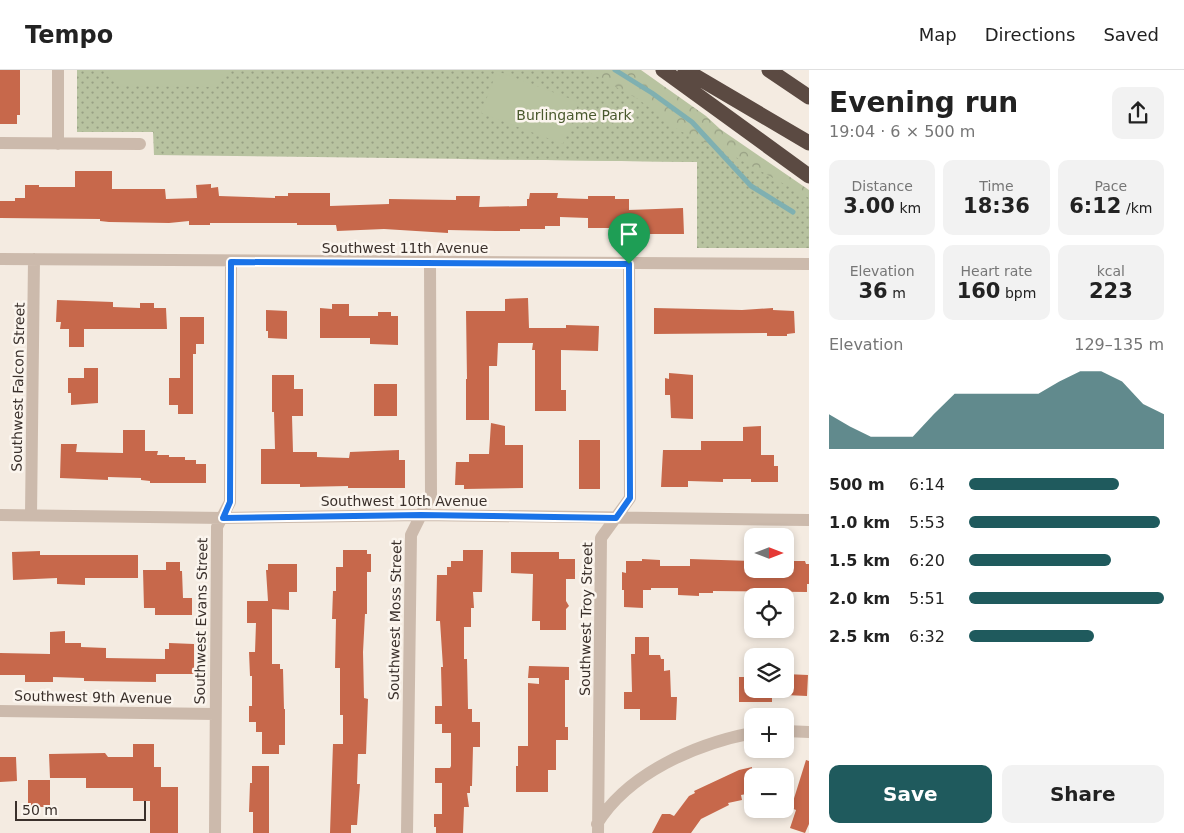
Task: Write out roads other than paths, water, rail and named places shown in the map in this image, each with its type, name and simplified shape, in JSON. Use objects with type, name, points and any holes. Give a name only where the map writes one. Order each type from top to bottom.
[{"type":"highway","points":[[663,70],[809,176]]},
{"type":"highway","points":[[685,70],[809,143]]},
{"type":"highway","points":[[769,70],[809,97]]},
{"type":"street","points":[[58,70],[58,144]]},
{"type":"street","points":[[0,142],[140,144]]},
{"type":"street","name":"Southwest 11th Avenue","points":[[0,259],[231,262],[809,264]]},
{"type":"street","name":"Southwest Falcon Street","points":[[31,515],[34,259]]},
{"type":"street","name":"Southwest Evans Street","points":[[215,833],[217,527],[230,502],[231,262]]},
{"type":"street","name":"Southwest Moss Street","points":[[407,833],[411,535],[431,495],[430,263]]},
{"type":"street","name":"Southwest Troy Street","points":[[596,830],[601,538],[630,498],[629,264]]},
{"type":"street","name":"Southwest 10th Avenue","points":[[0,515],[223,518],[421,515],[809,520]]},
{"type":"street","name":"Southwest 9th Avenue","points":[[0,711],[215,714]]},
{"type":"street","points":[[794,731],[809,732]]},
{"type":"street","points":[[596,830],[609,807],[621,795],[663,765],[688,752],[744,735]]},
{"type":"waterway","points":[[615,70],[652,93],[692,122],[751,186],[793,212]]},
{"type":"park label","name":"Burlingame Park","points":[[574,115]]}]
